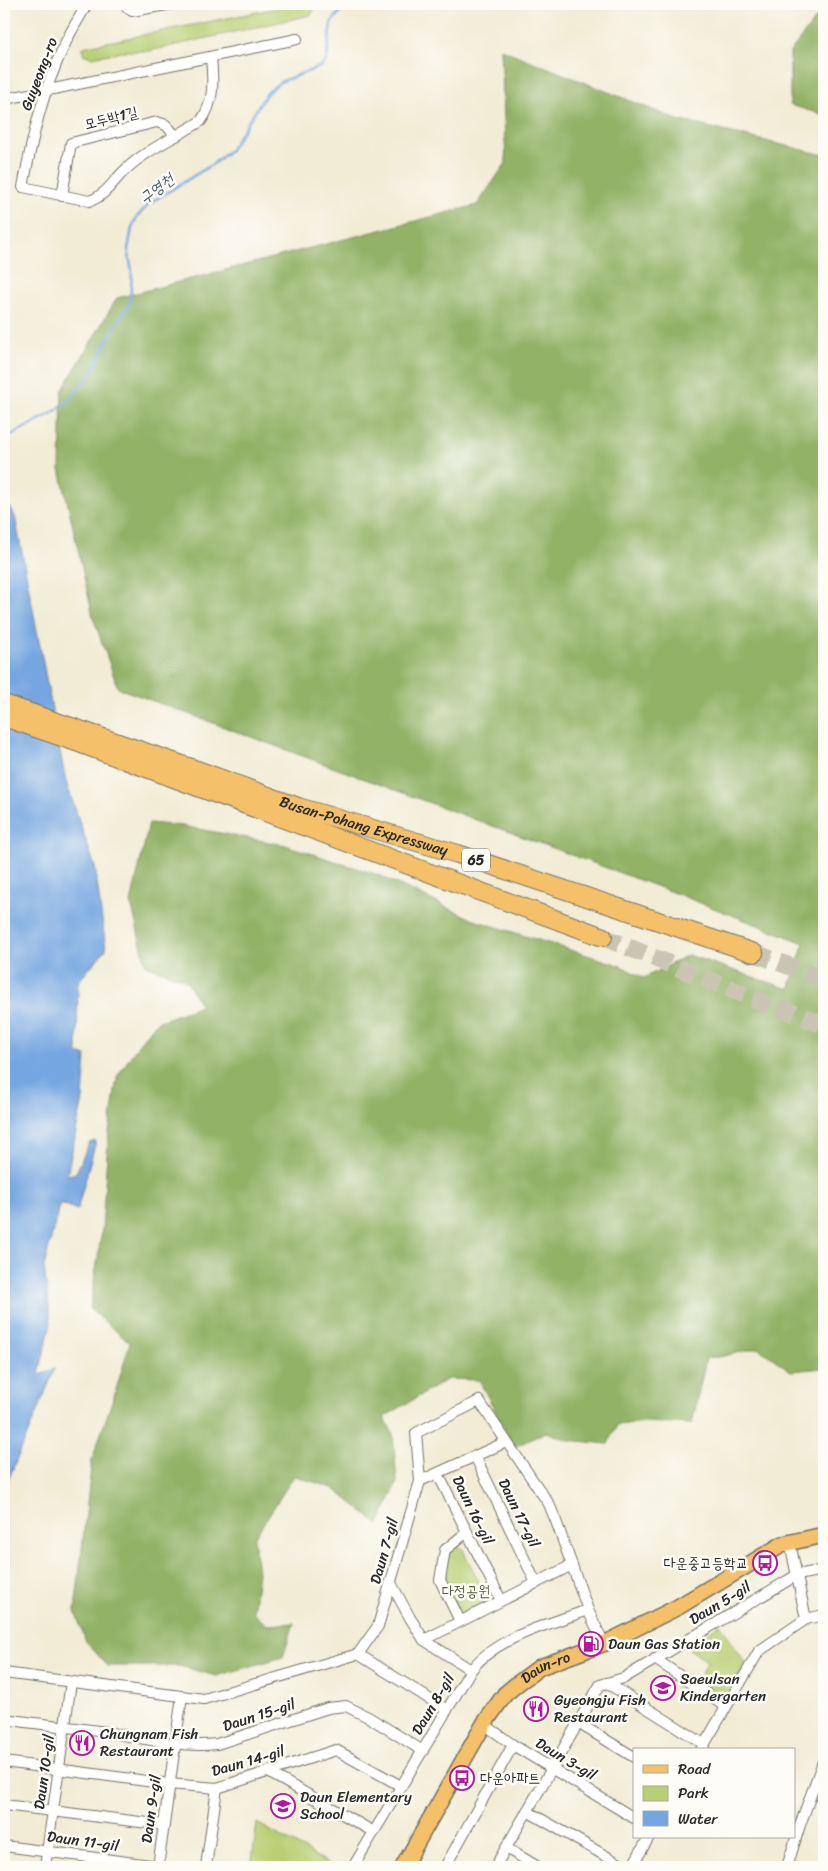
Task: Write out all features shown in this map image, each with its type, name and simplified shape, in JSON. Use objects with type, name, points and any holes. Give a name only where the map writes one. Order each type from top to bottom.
[{"type":"highway","name":"Busan-Pohang Expressway","points":[[4,704],[603,937]]},
{"type":"highway","name":"Busan-Pohang Expressway","points":[[4,717],[196,778],[458,854],[754,953]]},
{"type":"main road","name":"Daun-ro","points":[[403,1867],[484,1724],[505,1694],[540,1668],[604,1644],[678,1607],[783,1544],[824,1535]]},
{"type":"street","name":"Guyeong-ro","points":[[62,196],[23,187],[33,136],[46,90],[64,44],[87,4]]},
{"type":"street","points":[[129,4],[128,7],[132,12],[172,4]]},
{"type":"street","points":[[5,99],[297,39]]},
{"type":"street","points":[[62,196],[88,201],[98,199],[138,159],[201,121],[207,112],[213,84],[212,57]]},
{"type":"street","name":"모두박1길","points":[[62,196],[71,143],[157,122],[166,125],[176,136]]},
{"type":"street","name":"Daun 7-gil","points":[[358,1654],[378,1626],[420,1481],[416,1433],[479,1401],[549,1504],[588,1610],[604,1644]]},
{"type":"street","name":"Daun 16-gil","points":[[501,1600],[438,1474],[506,1442]]},
{"type":"street","name":"Daun 17-gil","points":[[475,1456],[536,1583]]},
{"type":"street","points":[[420,1481],[438,1474]]},
{"type":"street","points":[[460,1621],[440,1580],[445,1550],[467,1532]]},
{"type":"street","points":[[790,1543],[806,1620]]},
{"type":"street","points":[[424,1640],[572,1565]]},
{"type":"street","name":"Daun 5-gil","points":[[495,1867],[600,1686],[624,1678],[797,1575],[824,1570]]},
{"type":"street","points":[[391,1583],[424,1640],[471,1670]]},
{"type":"street","name":"Daun 8-gil","points":[[353,1867],[471,1670],[482,1657],[505,1643],[537,1628],[588,1610]]},
{"type":"street","points":[[607,1683],[702,1747],[759,1651],[806,1620],[824,1615]]},
{"type":"street","points":[[4,1673],[204,1699],[358,1654],[447,1710]]},
{"type":"street","points":[[656,1659],[726,1707]]},
{"type":"street","name":"Daun 10-gil","points":[[45,1867],[71,1682]]},
{"type":"street","name":"Daun 9-gil","points":[[158,1867],[182,1696]]},
{"type":"street","name":"Daun 15-gil","points":[[4,1719],[65,1726],[175,1743],[205,1745],[217,1744],[328,1708],[346,1706],[423,1751]]},
{"type":"street","points":[[578,1723],[633,1756]]},
{"type":"street","name":"Daun 3-gil","points":[[484,1724],[513,1745],[633,1817]]},
{"type":"street","points":[[444,1867],[513,1745]]},
{"type":"street","name":"Daun 14-gil","points":[[4,1762],[169,1784],[217,1788],[336,1750],[401,1786]]},
{"type":"street","points":[[796,1838],[824,1759]]},
{"type":"street","points":[[268,1772],[374,1832]]},
{"type":"street","points":[[206,1867],[217,1788]]},
{"type":"street","points":[[4,1805],[164,1826]]},
{"type":"street","points":[[527,1811],[625,1867]]},
{"type":"street","points":[[632,1867],[648,1838]]},
{"type":"street","points":[[787,1867],[796,1838]]},
{"type":"street","name":"Daun 11-gil","points":[[4,1846],[158,1867]]},
{"type":"street","points":[[506,1848],[538,1867]]},
{"type":"green space","points":[[297,4],[317,4],[311,15],[149,51],[127,51],[91,57],[83,54],[83,47]]},
{"type":"green space","points":[[824,8],[824,115],[790,105],[790,52]]},
{"type":"green space","points":[[501,49],[678,120],[824,155],[824,1368],[791,1371],[758,1348],[706,1358],[692,1424],[645,1422],[617,1425],[608,1444],[569,1440],[546,1432],[514,1447],[479,1380],[448,1379],[384,1417],[393,1434],[397,1482],[379,1525],[333,1488],[294,1476],[254,1538],[258,1573],[253,1613],[267,1625],[294,1623],[283,1657],[216,1676],[180,1666],[108,1666],[86,1642],[75,1611],[92,1459],[130,1343],[90,1309],[102,1230],[108,1140],[117,1077],[141,1041],[157,1022],[201,1006],[186,980],[146,965],[131,903],[149,823],[182,826],[285,845],[378,875],[474,920],[619,965],[644,978],[688,955],[789,989],[804,943],[680,895],[118,688],[93,617],[60,469],[62,391],[117,298],[477,205],[506,163]]},
{"type":"green space","name":"다정공원","points":[[454,1545],[462,1548],[488,1600],[460,1615],[446,1588],[444,1580],[445,1565]]},
{"type":"green space","points":[[720,1624],[746,1664],[725,1698],[696,1685],[703,1675],[701,1673],[702,1670],[708,1662],[688,1648]]},
{"type":"green space","points":[[257,1823],[333,1866],[251,1867]]},
{"type":"water","points":[[4,499],[15,516],[66,782],[95,867],[106,949],[78,982],[77,1053],[86,1056],[83,1099],[67,1175],[76,1173],[89,1143],[96,1141],[77,1210],[60,1203],[44,1267],[51,1323],[39,1374],[55,1369],[4,1490]]},
{"type":"waterway","name":"구영천","points":[[4,439],[52,413],[70,400],[92,372],[116,324],[130,303],[132,272],[128,249],[132,228],[137,217],[150,203],[213,164],[230,150],[267,93],[280,82],[322,66],[327,58],[331,23],[348,4]]},
{"type":"tunnel","points":[[603,937],[824,1025]]},
{"type":"tunnel","points":[[754,953],[824,979]]},
{"type":"place","name":"다운중고등학교","points":[[765,1563]]},
{"type":"place","name":"Daun Gas Station","points":[[591,1644]]},
{"type":"place","name":"Saeulsan Kindergarten","points":[[663,1688]]},
{"type":"place","name":"Gyeongju Fish Restaurant","points":[[536,1709]]},
{"type":"place","name":"Chungnam Fish Restaurant","points":[[82,1743]]},
{"type":"place","name":"다운아파트","points":[[462,1778]]},
{"type":"place","name":"Daun Elementary School","points":[[283,1806]]}]
